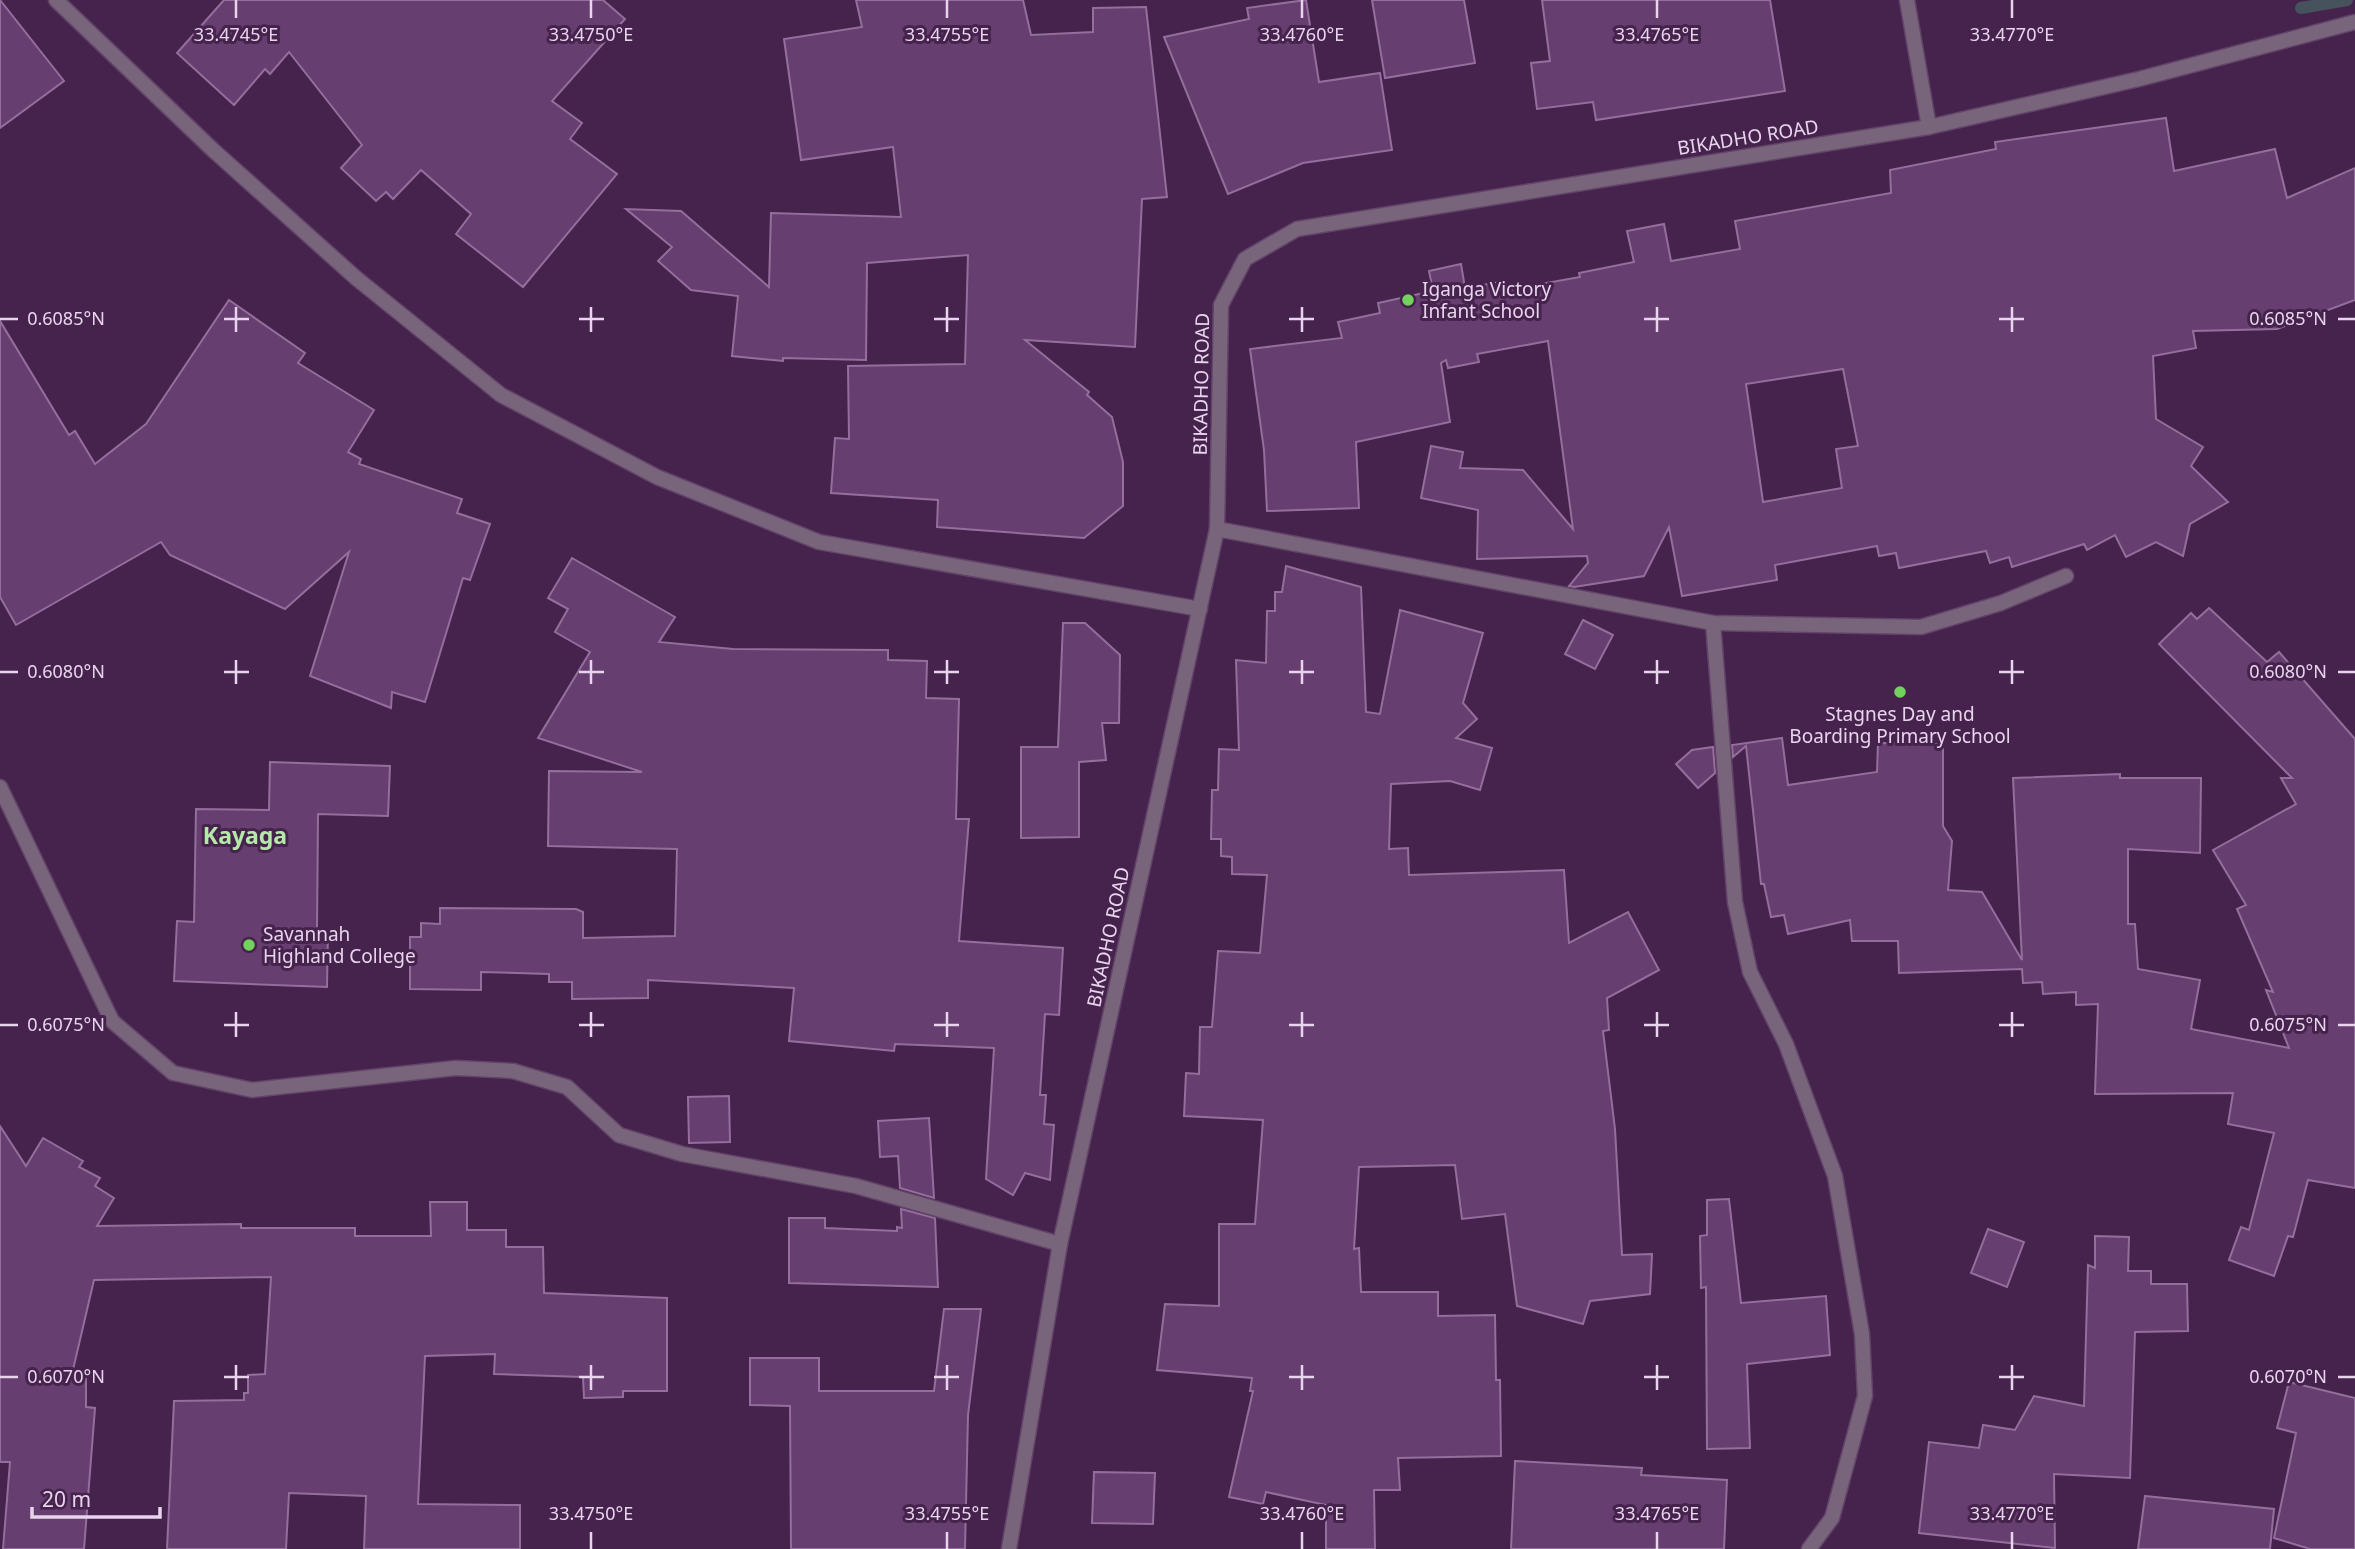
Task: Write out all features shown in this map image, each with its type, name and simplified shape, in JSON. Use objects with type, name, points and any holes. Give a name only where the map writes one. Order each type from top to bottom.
[{"type":"street","points":[[56,0],[254,187],[356,278],[500,396],[657,477],[819,542],[1200,609]]},
{"type":"street","points":[[1907,0],[1928,127]]},
{"type":"street","name":"BIKADHO ROAD","points":[[1009,1549],[1060,1244],[1217,529],[1221,305],[1245,259],[1297,229],[1928,127],[2140,79],[2355,22]]},
{"type":"street","points":[[1217,529],[1713,623],[1922,627],[2001,603],[2066,576]]},
{"type":"street","points":[[1713,623],[1735,902],[1750,972],[1786,1044],[1835,1176],[1862,1334],[1865,1396],[1832,1518],[1809,1549]]},
{"type":"street","points":[[0,787],[112,1021],[173,1073],[252,1090],[456,1068],[513,1071],[567,1087],[619,1135],[682,1154],[856,1186],[1060,1244]]},
{"type":"building","points":[[0,0],[64,81],[0,128]]},
{"type":"building","points":[[224,0],[603,0],[625,19],[552,101],[582,123],[570,139],[617,174],[523,287],[456,234],[471,214],[421,170],[393,199],[386,192],[376,201],[341,168],[362,145],[289,52],[270,74],[265,69],[234,105],[177,53]]},
{"type":"building","points":[[856,0],[1023,0],[1031,35],[1093,32],[1093,8],[1146,7],[1167,197],[1142,199],[1135,347],[1025,340],[1089,392],[1087,395],[1112,417],[1123,462],[1123,506],[1084,538],[937,527],[938,500],[831,493],[835,438],[849,439],[848,366],[965,364],[968,255],[867,263],[866,360],[783,358],[783,361],[732,356],[738,296],[691,290],[658,261],[672,247],[626,209],[681,211],[769,287],[771,213],[901,217],[893,147],[801,160],[784,39],[862,27]]},
{"type":"building","points":[[1306,0],[1319,82],[1380,73],[1392,150],[1303,163],[1228,194],[1164,37],[1249,19],[1247,8]]},
{"type":"building","points":[[1372,0],[1464,0],[1475,63],[1385,78]]},
{"type":"building","points":[[1542,0],[1770,0],[1785,91],[1596,120],[1593,102],[1537,109],[1531,63],[1550,61]]},
{"type":"building","points":[[2166,118],[2174,171],[2275,149],[2287,198],[2355,168],[2355,300],[2277,329],[2193,331],[2196,348],[2153,356],[2156,419],[2203,447],[2191,466],[2228,502],[2190,524],[2183,556],[2156,542],[2126,557],[2115,535],[2087,550],[2084,544],[2012,567],[2009,557],[1990,563],[1986,551],[1899,568],[1896,553],[1879,556],[1877,546],[1775,565],[1777,580],[1682,596],[1669,527],[1644,576],[1574,587],[1569,586],[1588,563],[1587,556],[1477,559],[1478,510],[1421,498],[1431,446],[1463,452],[1460,468],[1523,470],[1573,529],[1548,341],[1477,354],[1479,362],[1448,368],[1446,360],[1441,363],[1450,422],[1356,442],[1359,508],[1267,511],[1264,450],[1250,349],[1342,338],[1338,322],[1380,313],[1378,303],[1433,291],[1429,271],[1461,264],[1465,288],[1500,282],[1502,291],[1580,277],[1579,273],[1634,262],[1627,231],[1664,224],[1671,261],[1740,249],[1735,221],[1891,193],[1890,170],[1996,149],[1995,142]],"holes":[[[1843,369],[1858,446],[1836,449],[1842,488],[1763,502],[1746,384]]]},
{"type":"building","points":[[229,300],[305,353],[298,363],[374,410],[348,452],[361,459],[359,464],[462,499],[457,513],[490,524],[470,580],[463,578],[425,702],[392,692],[391,708],[310,676],[349,552],[285,609],[170,555],[161,542],[16,625],[0,597],[0,321],[69,435],[75,431],[95,464],[146,424]]},
{"type":"building","points":[[572,558],[675,617],[659,642],[733,649],[888,650],[888,660],[927,661],[926,698],[959,699],[956,819],[969,819],[959,941],[1063,948],[1059,1015],[1045,1014],[1040,1095],[1046,1095],[1044,1124],[1054,1125],[1050,1180],[1025,1173],[1013,1195],[986,1179],[994,1048],[895,1044],[894,1051],[789,1041],[794,988],[648,980],[648,998],[572,999],[572,982],[549,982],[549,974],[481,972],[481,990],[410,989],[410,937],[421,937],[421,923],[440,924],[440,908],[576,909],[583,912],[583,938],[675,936],[677,849],[548,846],[549,771],[642,772],[538,738],[590,652],[555,632],[568,609],[548,598]]},
{"type":"building","points":[[1286,566],[1361,587],[1366,712],[1380,714],[1400,610],[1483,633],[1463,703],[1477,719],[1456,738],[1492,748],[1480,790],[1450,781],[1391,784],[1389,849],[1408,848],[1409,875],[1564,870],[1569,943],[1628,912],[1659,970],[1607,998],[1609,1030],[1603,1031],[1615,1129],[1622,1255],[1652,1254],[1650,1294],[1590,1301],[1583,1324],[1517,1306],[1505,1214],[1462,1219],[1455,1165],[1359,1167],[1354,1249],[1359,1248],[1361,1292],[1438,1292],[1438,1316],[1495,1315],[1496,1380],[1500,1380],[1501,1456],[1398,1458],[1400,1490],[1374,1490],[1375,1549],[1326,1549],[1326,1505],[1266,1492],[1263,1504],[1229,1497],[1253,1391],[1250,1391],[1252,1378],[1157,1370],[1165,1304],[1219,1306],[1219,1224],[1255,1224],[1263,1120],[1184,1116],[1186,1073],[1199,1074],[1200,1027],[1212,1027],[1218,951],[1260,953],[1267,875],[1232,874],[1232,857],[1221,856],[1221,839],[1211,839],[1212,790],[1218,790],[1219,749],[1239,750],[1236,660],[1266,663],[1267,611],[1275,611],[1275,592],[1282,592]]},
{"type":"building","points":[[2209,608],[2267,662],[2279,652],[2355,739],[2355,1188],[2308,1180],[2293,1237],[2288,1236],[2274,1276],[2229,1260],[2241,1227],[2249,1230],[2274,1133],[2228,1124],[2233,1093],[2095,1094],[2098,1004],[2076,1005],[2076,992],[2043,994],[2042,982],[2023,983],[2022,969],[1899,973],[1898,941],[1852,941],[1850,920],[1788,934],[1784,915],[1771,917],[1764,884],[1761,884],[1746,746],[1733,757],[1732,745],[1782,738],[1788,785],[1877,772],[1878,743],[1943,744],[1943,826],[1952,841],[1948,890],[1982,892],[2022,960],[2013,778],[2120,774],[2120,778],[2201,778],[2200,853],[2128,849],[2128,924],[2135,924],[2138,969],[2200,980],[2191,1029],[2289,1048],[2266,990],[2273,992],[2237,909],[2246,905],[2213,850],[2296,804],[2281,778],[2292,778],[2159,644],[2191,613],[2197,619]]},
{"type":"building","points":[[1583,620],[1613,635],[1595,669],[1565,654]]},
{"type":"building","points":[[1063,623],[1085,623],[1120,655],[1119,723],[1102,723],[1106,760],[1079,762],[1079,837],[1021,838],[1021,747],[1058,747]]},
{"type":"building","points":[[1713,747],[1715,773],[1698,788],[1676,764],[1692,750]]},
{"type":"building","points":[[270,762],[390,766],[388,816],[318,814],[317,931],[328,932],[327,987],[174,981],[177,921],[194,922],[196,809],[269,810]]},
{"type":"building","points":[[729,1096],[730,1142],[689,1143],[688,1097]]},
{"type":"building","points":[[929,1118],[934,1198],[900,1188],[898,1156],[880,1157],[878,1121]]},
{"type":"building","points":[[0,1126],[26,1166],[43,1138],[83,1161],[79,1167],[100,1178],[95,1186],[114,1198],[97,1226],[241,1224],[241,1228],[355,1228],[355,1236],[431,1236],[430,1202],[467,1202],[467,1230],[506,1230],[506,1247],[543,1247],[544,1293],[667,1298],[667,1391],[623,1391],[623,1397],[584,1398],[583,1377],[494,1374],[495,1354],[425,1356],[418,1504],[520,1505],[520,1549],[364,1549],[366,1496],[289,1493],[286,1549],[167,1549],[174,1401],[244,1400],[244,1393],[248,1393],[248,1375],[265,1374],[271,1277],[94,1280],[72,1374],[86,1374],[86,1407],[95,1408],[84,1549],[3,1549],[10,1462],[0,1462]]},
{"type":"building","points":[[1729,1199],[1741,1303],[1826,1296],[1830,1355],[1747,1364],[1750,1448],[1707,1449],[1706,1287],[1701,1288],[1700,1236],[1707,1235],[1707,1200]]},
{"type":"building","points":[[901,1209],[935,1218],[938,1287],[789,1283],[789,1218],[825,1218],[825,1228],[897,1231],[897,1227],[902,1228]]},
{"type":"building","points":[[1988,1229],[2024,1242],[2007,1287],[1971,1273]]},
{"type":"building","points":[[2095,1236],[2129,1237],[2128,1271],[2151,1271],[2151,1284],[2187,1284],[2188,1331],[2135,1332],[2130,1478],[2054,1474],[2055,1548],[1919,1533],[1929,1442],[1979,1448],[1983,1425],[2015,1430],[2034,1396],[2084,1406],[2088,1265],[2095,1268]]},
{"type":"building","points":[[944,1309],[981,1309],[968,1415],[965,1549],[791,1549],[790,1406],[750,1405],[750,1358],[819,1358],[819,1391],[934,1391]]},
{"type":"building","points":[[2289,1382],[2355,1398],[2355,1549],[2310,1549],[2274,1538],[2296,1433],[2277,1428]]},
{"type":"building","points":[[1515,1461],[1642,1468],[1641,1475],[1727,1480],[1724,1549],[1511,1549]]},
{"type":"building","points":[[1094,1472],[1155,1473],[1153,1524],[1092,1523]]},
{"type":"building","points":[[2145,1496],[2274,1509],[2270,1549],[2138,1549]]},
{"type":"waterway","points":[[2301,8],[2347,0]]},
{"type":"place","name":"Iganga Victory Infant School","points":[[1408,300]]},
{"type":"place","name":"Stagnes Day and Boarding Primary School","points":[[1900,692]]},
{"type":"place","name":"Savannah Highland College","points":[[249,945]]},
{"type":"district","name":"Kayaga","points":[[245,835]]}]
